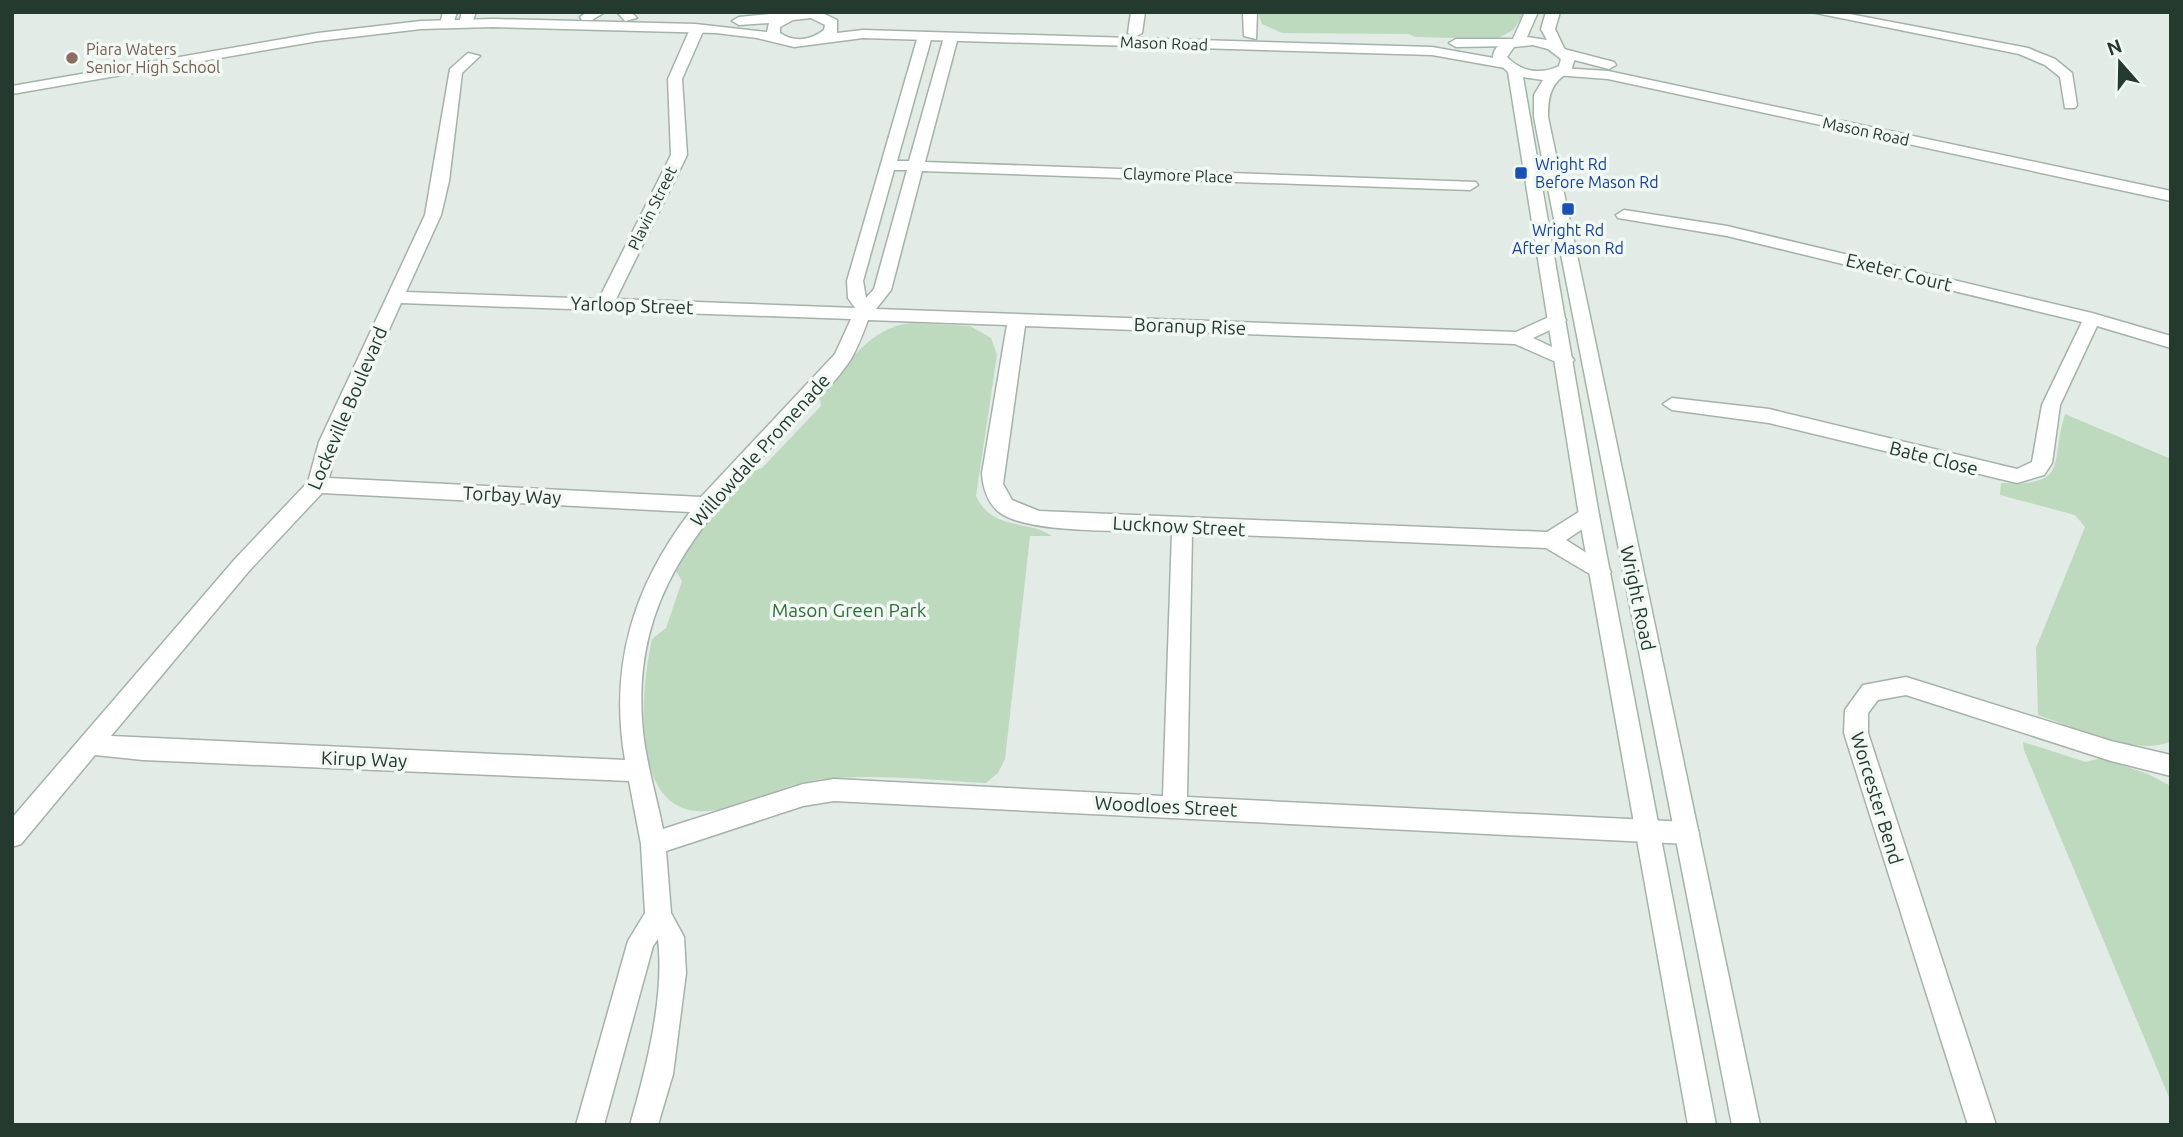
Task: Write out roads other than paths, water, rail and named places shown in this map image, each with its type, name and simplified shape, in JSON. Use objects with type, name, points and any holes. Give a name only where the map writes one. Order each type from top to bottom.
[{"type":"street","points":[[1135,33],[1138,12]]},
{"type":"street","points":[[1250,12],[1251,36]]},
{"type":"street","points":[[1510,67],[1500,52],[1514,42],[1532,12]]},
{"type":"street","points":[[1553,12],[1548,29],[1560,51]]},
{"type":"street","points":[[1817,12],[2012,48],[2043,59],[2067,76],[2070,106]]},
{"type":"street","points":[[1912,12],[1912,30]]},
{"type":"street","points":[[12,90],[449,17],[626,15],[756,21],[794,15]]},
{"type":"street","points":[[776,38],[772,30],[794,15]]},
{"type":"street","name":"Mason Road","points":[[794,15],[1135,33],[1539,42],[1560,51],[1653,75],[2171,185]]},
{"type":"street","points":[[468,16],[742,31],[776,38]]},
{"type":"street","points":[[822,38],[831,31],[824,17]]},
{"type":"street","name":"Plavin Street","points":[[605,304],[679,155],[675,79],[697,29]]},
{"type":"street","name":"Mason Road","points":[[776,38],[797,43],[863,34],[1439,51],[1534,75],[1608,75],[2171,196]]},
{"type":"street","points":[[863,311],[857,298],[855,281],[925,36]]},
{"type":"street","name":"Willowdale Promenade","points":[[644,1125],[659,1074],[673,973],[671,937],[658,916],[653,844],[629,713],[631,677],[639,635],[654,586],[678,543],[706,505],[822,383],[843,357],[863,311],[877,299],[882,290],[951,37]]},
{"type":"street","name":"Wright Road","points":[[1560,51],[1568,63],[1556,73],[1541,95],[1541,117],[1746,1125]]},
{"type":"street","name":"Lockeville Boulevard","points":[[12,836],[242,565],[317,485],[329,442],[396,297],[438,195],[455,72],[472,56]]},
{"type":"street","name":"Wright Road","points":[[1510,67],[1558,320],[1589,515],[1646,830],[1702,1125]]},
{"type":"street","name":"Claymore Place","points":[[886,165],[1470,185]]},
{"type":"street","name":"Exeter Court","points":[[1624,215],[1727,230],[2092,319],[2171,342]]},
{"type":"street","name":"Yarloop Street","points":[[396,297],[863,311]]},
{"type":"street","name":"Boranup Rise","points":[[863,311],[1017,320],[1518,338],[1565,360]]},
{"type":"street","name":"Bate Close","points":[[1672,404],[1769,416],[2017,476],[2037,470],[2042,463],[2051,405],[2092,319]]},
{"type":"street","name":"Lucknow Street","points":[[1017,320],[992,473],[992,490],[998,499],[1018,515],[1039,519],[1182,526],[1550,540]]},
{"type":"street","name":"Boranup Rise","points":[[1518,338],[1558,320]]},
{"type":"street","name":"Torbay Way","points":[[317,485],[706,505]]},
{"type":"street","points":[[1589,515],[1550,540],[1600,572]]},
{"type":"street","points":[[1175,806],[1182,526]]},
{"type":"street","name":"Worcester Bend","points":[[1982,1125],[1856,733],[1856,710],[1871,692],[1906,686],[2112,751],[2171,766]]},
{"type":"street","name":"Kirup Way","points":[[91,744],[144,750],[638,771]]},
{"type":"street","name":"Woodloes Street","points":[[653,844],[803,795],[834,790],[1686,833]]},
{"type":"street","points":[[590,1125],[641,941],[658,916]]},
{"type":"place","name":"Piara Waters Senior High School","points":[[72,58]]},
{"type":"place","name":"Wright Rd Before Mason Rd","points":[[1521,173]]},
{"type":"place","name":"Wright Rd After Mason Rd","points":[[1568,209]]},
{"type":"park label","name":"Mason Green Park","points":[[849,610]]}]
